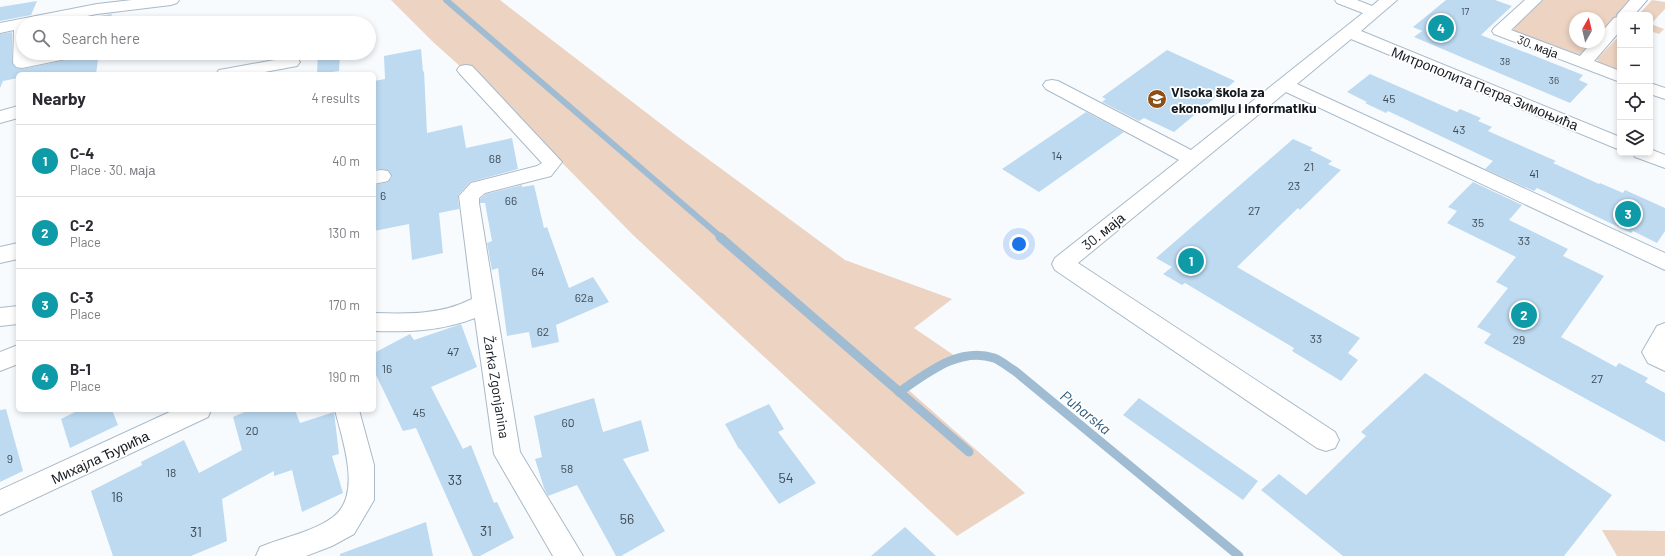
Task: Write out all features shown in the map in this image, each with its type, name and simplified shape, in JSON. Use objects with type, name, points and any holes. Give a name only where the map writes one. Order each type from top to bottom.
[{"type":"street","points":[[61,16],[98,9],[171,0]]},
{"type":"street","points":[[1343,0],[1382,6]]},
{"type":"street","name":"30. маја","points":[[1534,0],[1500,31],[1617,76]]},
{"type":"street","points":[[1628,12],[1639,0]]},
{"type":"street","name":"30. маја","points":[[1326,440],[1063,264],[1382,6]]},
{"type":"street","points":[[1583,63],[1617,24]]},
{"type":"street","points":[[0,28],[16,25]]},
{"type":"street","name":"Митрополита Петра Зимоњића","points":[[1349,32],[1617,143]]},
{"type":"street","points":[[22,60],[22,63],[36,60]]},
{"type":"street","points":[[236,72],[291,62]]},
{"type":"street","name":"Žarka Zgonjanina","points":[[466,70],[552,162],[544,171],[478,188],[470,196],[469,203],[483,304],[508,454],[569,556]]},
{"type":"street","points":[[1052,85],[1192,159]]},
{"type":"street","points":[[1285,85],[1665,262]]},
{"type":"street","points":[[1653,89],[1665,94]]},
{"type":"street","points":[[0,117],[16,113]]},
{"type":"street","points":[[1650,156],[1665,162]]},
{"type":"street","points":[[0,255],[16,251]]},
{"type":"street","points":[[376,322],[438,322],[457,317],[483,304]]},
{"type":"street","points":[[0,317],[16,315]]},
{"type":"street","points":[[1665,332],[1654,352],[1656,356],[1665,362]]},
{"type":"street","points":[[0,362],[16,355]]},
{"type":"street","name":"Михајла Ђурића","points":[[0,503],[195,412]]},
{"type":"street","points":[[270,556],[322,537],[344,525],[353,515],[361,500],[362,486],[361,465],[349,414]]},
{"type":"shaded area","points":[[391,0],[500,0],[678,137],[845,260],[952,299],[914,328],[955,356],[904,386],[1025,493],[957,536],[633,235],[524,124],[432,41]]},
{"type":"shaded area","points":[[1543,0],[1631,0],[1620,12],[1617,12],[1617,15],[1605,28],[1605,12],[1569,12],[1569,48],[1587,48],[1580,55],[1514,31],[1514,28]]},
{"type":"shaded area","points":[[1652,0],[1665,2],[1665,9],[1653,22],[1653,12],[1641,12]]},
{"type":"shaded area","points":[[1653,25],[1664,29],[1659,34],[1653,32]]},
{"type":"shaded area","points":[[1617,38],[1617,74],[1599,65],[1597,59]]},
{"type":"shaded area","points":[[1602,530],[1665,531],[1665,556],[1617,556]]},
{"type":"building","points":[[1446,0],[1495,0],[1512,6],[1481,35],[1583,75],[1579,80],[1588,84],[1570,103],[1414,37],[1422,31],[1413,27]]},
{"type":"building","points":[[37,1],[31,15],[16,16],[16,18],[0,21],[0,7]]},
{"type":"building","points":[[112,14],[111,16],[99,16]]},
{"type":"building","points":[[12,32],[12,63],[16,68],[22,69],[66,60],[98,60],[96,72],[16,72],[16,78],[3,81],[0,88],[0,34]]},
{"type":"building","points":[[421,49],[423,72],[424,71],[427,133],[462,125],[466,148],[512,138],[518,169],[470,182],[458,195],[459,209],[439,213],[443,253],[412,260],[409,224],[376,231],[376,185],[388,182],[392,177],[388,170],[376,169],[376,81],[385,79],[384,56]]},
{"type":"building","name":"Visoka škola za ekonomiju i informatiku","points":[[1167,50],[1235,81],[1174,132],[1144,118],[1139,121],[1102,102],[1106,99],[1102,97]]},
{"type":"building","points":[[318,60],[340,60],[339,71],[317,72]]},
{"type":"building","points":[[1370,74],[1457,112],[1460,109],[1481,118],[1478,121],[1492,127],[1488,131],[1556,161],[1553,163],[1599,184],[1600,183],[1623,193],[1625,190],[1665,208],[1665,231],[1657,243],[1633,231],[1631,233],[1537,188],[1534,191],[1485,169],[1493,161],[1388,111],[1386,113],[1347,92]]},
{"type":"building","points":[[1086,112],[1124,132],[1039,192],[1002,169]]},
{"type":"building","points":[[1293,139],[1313,148],[1310,150],[1332,161],[1328,164],[1341,170],[1300,210],[1298,208],[1237,267],[1360,338],[1348,353],[1358,360],[1341,381],[1292,351],[1294,348],[1185,283],[1182,285],[1163,274],[1172,267],[1156,258]]},
{"type":"building","points":[[1473,182],[1522,205],[1509,220],[1568,249],[1563,256],[1604,276],[1561,337],[1616,367],[1619,363],[1648,378],[1645,382],[1665,393],[1665,442],[1484,343],[1491,334],[1477,327],[1508,288],[1496,282],[1516,257],[1447,223],[1457,211],[1448,207]]},
{"type":"building","points":[[522,185],[522,187],[534,185],[544,228],[547,227],[569,288],[593,277],[609,302],[556,325],[559,342],[532,348],[529,332],[507,336],[498,268],[492,270],[487,243],[492,241],[485,203],[480,203],[480,199],[486,194]]},
{"type":"building","points":[[461,324],[477,367],[431,387],[463,449],[471,445],[494,503],[497,502],[514,538],[480,556],[473,556],[416,428],[403,431],[376,375],[376,352],[410,334],[414,340]]},
{"type":"building","points":[[1425,373],[1612,495],[1564,556],[1343,556],[1261,490],[1279,474],[1306,495],[1366,436],[1361,432]]},
{"type":"building","points":[[594,398],[603,432],[641,420],[649,451],[623,459],[665,531],[621,556],[616,556],[577,485],[548,496],[535,459],[542,457],[534,416]]},
{"type":"building","points":[[1139,398],[1258,481],[1243,500],[1123,415]]},
{"type":"building","points":[[769,404],[784,429],[778,432],[816,483],[779,504],[739,449],[725,424]]},
{"type":"building","points":[[6,409],[23,471],[0,482],[0,410]]},
{"type":"building","points":[[75,412],[113,412],[118,425],[70,448],[61,419]]},
{"type":"building","points":[[244,412],[296,412],[300,423],[334,412],[339,454],[332,456],[343,493],[302,512],[292,470],[274,476],[274,471],[222,499],[227,541],[191,556],[113,556],[91,491],[142,465],[141,462],[184,440],[199,473],[242,450],[233,417]]},
{"type":"building","points":[[426,522],[433,556],[340,556],[340,554]]},
{"type":"building","points":[[905,527],[936,556],[871,556]]},
{"type":"waterway","points":[[446,0],[722,238]]},
{"type":"waterway","points":[[720,237],[899,392]]},
{"type":"waterway","name":"Puharska","points":[[899,392],[932,370],[956,359],[981,355],[997,359],[1015,371],[1239,556]]},
{"type":"waterway","points":[[899,392],[969,452]]},
{"type":"place","name":"B-1","points":[[1441,28]]},
{"type":"place","name":"Visoka škola za ekonomiju i informatiku","points":[[1157,99]]},
{"type":"place","name":"C-3","points":[[1628,214]]},
{"type":"place","name":"C-4","points":[[1191,261]]},
{"type":"place","name":"C-2","points":[[1524,315]]}]
